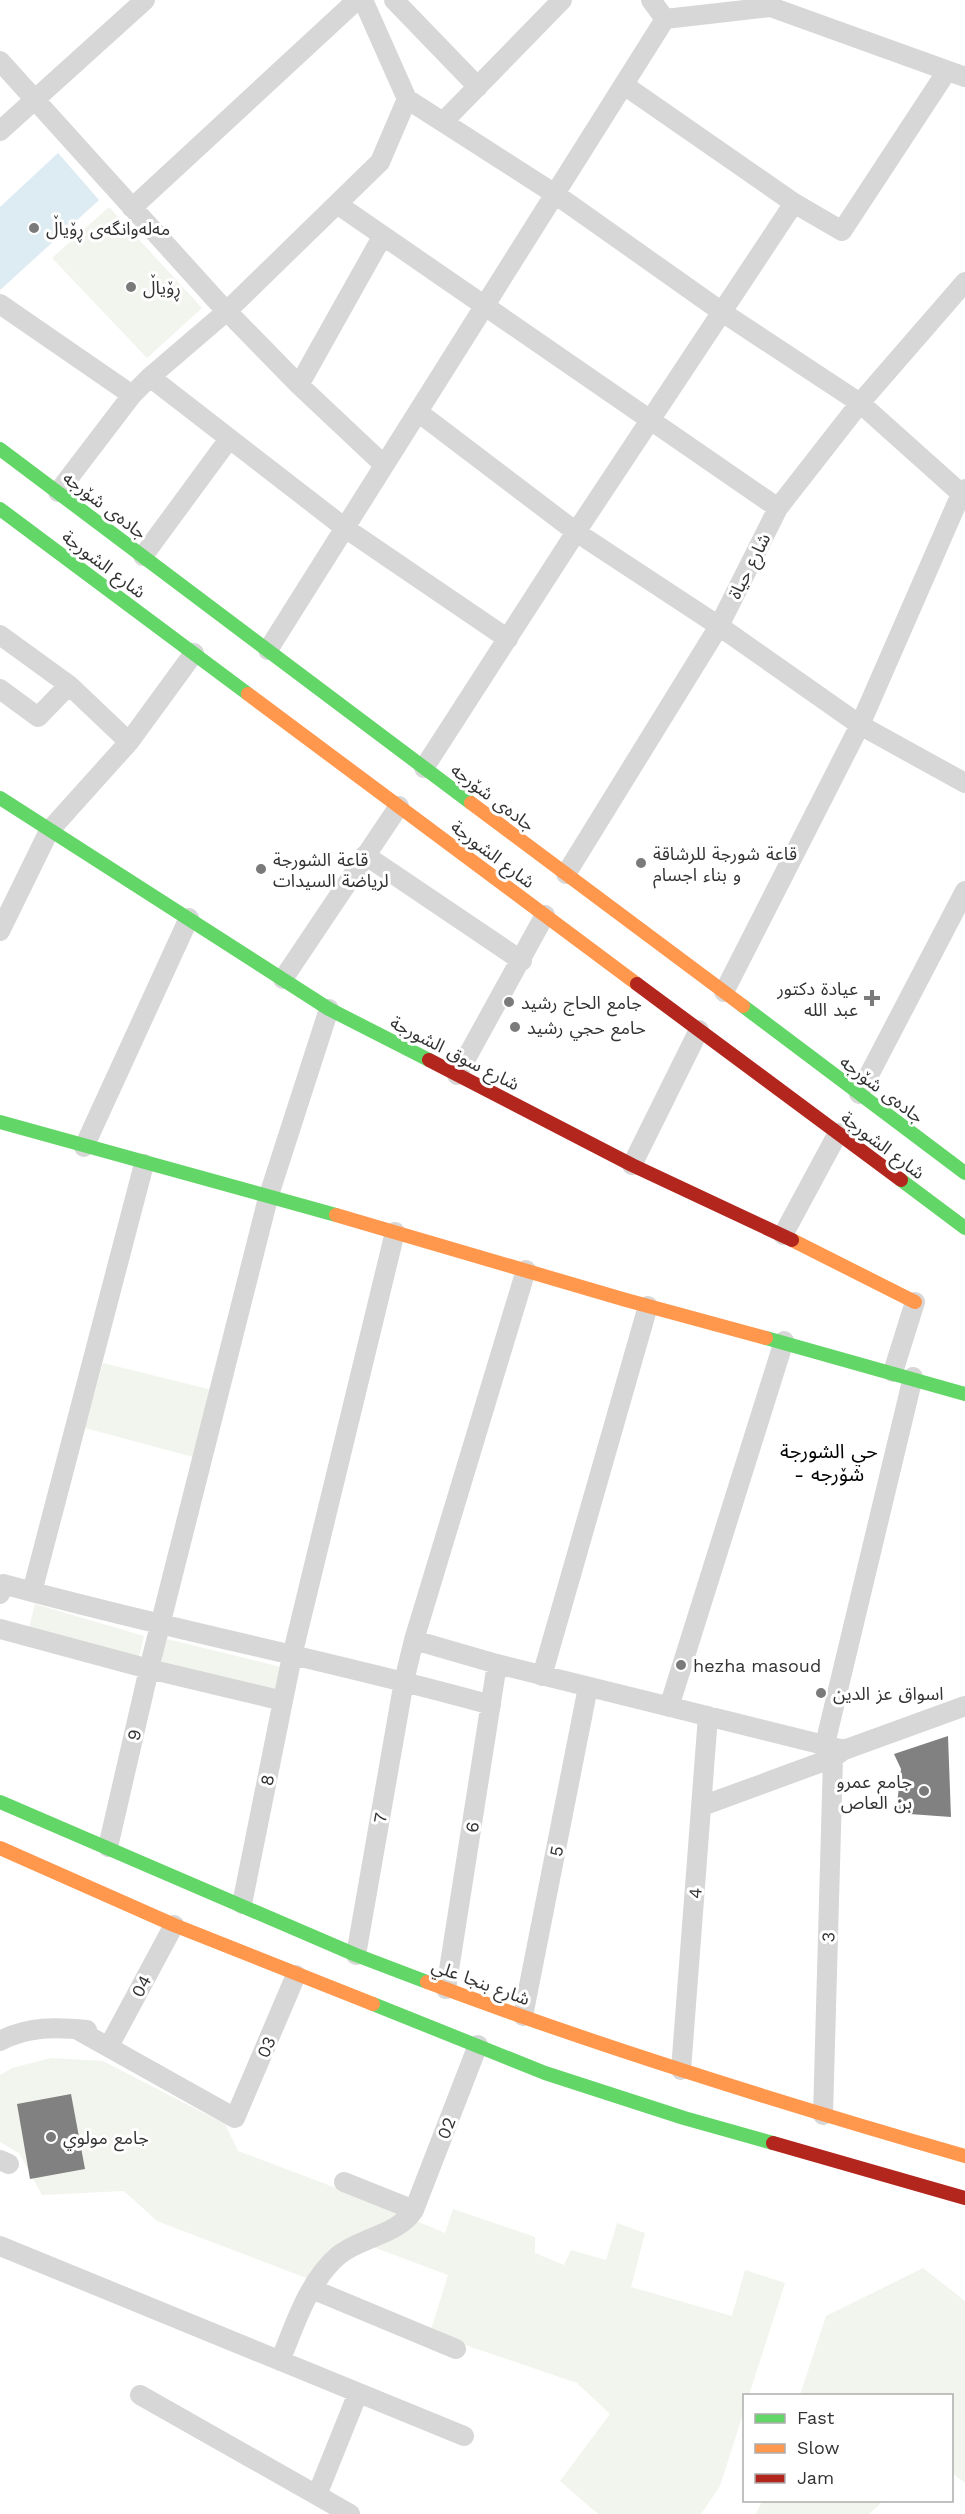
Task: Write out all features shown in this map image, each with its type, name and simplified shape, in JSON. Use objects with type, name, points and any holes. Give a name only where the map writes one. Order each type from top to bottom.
[{"type":"main road","name":"جادەی شۆرجە","points":[[0,449],[724,992],[857,1099],[965,1173]]},
{"type":"main road","name":"شارع الشورجة","points":[[0,509],[699,1030],[840,1128],[965,1228]]},
{"type":"main road","name":"شارع سوق الشورجة","points":[[0,798],[329,1009],[632,1165],[783,1235],[915,1302]]},
{"type":"main road","points":[[1,1127],[84,1147],[395,1232],[648,1306],[913,1377],[965,1394]]},
{"type":"main road","name":"شارع بنجا علي","points":[[0,1802],[25,1815],[108,1847],[356,1955],[446,1989],[681,2070],[823,2115],[965,2156]]},
{"type":"main road","points":[[0,1848],[174,1925],[545,2073],[684,2118],[965,2198]]},
{"type":"street","points":[[0,131],[145,0]]},
{"type":"street","points":[[132,208],[357,0]]},
{"type":"street","points":[[363,0],[407,99],[555,194],[722,312],[860,403],[964,493],[860,725],[724,992]]},
{"type":"street","points":[[394,0],[477,87]]},
{"type":"street","points":[[443,122],[562,0]]},
{"type":"street","points":[[651,0],[665,19]]},
{"type":"street","points":[[624,85],[794,203],[842,231],[956,74],[771,7],[665,19]]},
{"type":"street","points":[[268,650],[665,19]]},
{"type":"street","points":[[0,62],[226,311],[299,385],[384,465]]},
{"type":"street","points":[[58,492],[132,395],[150,376],[226,311],[380,162],[407,99]]},
{"type":"street","points":[[424,768],[576,532],[794,203]]},
{"type":"street","points":[[338,204],[382,237],[778,508]]},
{"type":"street","points":[[299,385],[382,237]]},
{"type":"street","name":"شارع حياة","points":[[566,874],[719,626],[778,508],[860,403],[965,282]]},
{"type":"street","points":[[0,304],[132,395]]},
{"type":"street","points":[[150,376],[345,528],[508,639]]},
{"type":"street","points":[[418,412],[576,532],[719,626],[860,725],[965,783]]},
{"type":"street","points":[[143,556],[230,439]]},
{"type":"street","points":[[0,635],[69,685],[129,742]]},
{"type":"street","points":[[0,931],[49,831],[129,742],[194,653]]},
{"type":"street","points":[[0,689],[38,717],[69,685]]},
{"type":"street","points":[[283,979],[399,806]]},
{"type":"street","points":[[365,855],[522,961]]},
{"type":"street","points":[[857,1099],[965,891]]},
{"type":"street","points":[[457,1075],[522,961],[545,915]]},
{"type":"street","points":[[84,1147],[189,918]]},
{"type":"street","name":"9","points":[[108,1847],[149,1669],[268,1198],[329,1009]]},
{"type":"street","points":[[632,1165],[699,1030]]},
{"type":"street","points":[[783,1235],[840,1128]]},
{"type":"street","points":[[32,1592],[144,1164]]},
{"type":"street","name":"8","points":[[242,1904],[292,1656],[395,1232]]},
{"type":"street","name":"7","points":[[356,1955],[404,1681],[414,1640],[526,1270]]},
{"type":"street","points":[[893,1372],[915,1302]]},
{"type":"street","points":[[542,1676],[648,1306]]},
{"type":"street","points":[[669,1707],[784,1341]]},
{"type":"street","name":"3","points":[[823,2115],[834,1751],[913,1377]]},
{"type":"street","points":[[2,1589],[32,1592],[404,1681],[491,1705]]},
{"type":"street","points":[[0,1629],[149,1669],[282,1701]]},
{"type":"street","points":[[414,1640],[498,1665],[708,1716],[834,1751]]},
{"type":"street","name":"6","points":[[446,1989],[498,1665]]},
{"type":"street","name":"5","points":[[523,2016],[588,1687]]},
{"type":"street","points":[[702,1806],[834,1751],[965,1707]]},
{"type":"street","name":"4","points":[[681,2070],[708,1716]]},
{"type":"street","name":"04","points":[[113,2039],[174,1925]]},
{"type":"street","name":"03","points":[[113,2039],[235,2118],[296,1975]]},
{"type":"street","points":[[0,2041],[35,2028],[76,2029],[113,2039]]},
{"type":"street","name":"02","points":[[414,2210],[478,2045]]},
{"type":"street","points":[[280,2361],[312,2289],[326,2269],[340,2255],[357,2244],[407,2221],[414,2210],[344,2181]]},
{"type":"street","points":[[0,2246],[464,2436]]},
{"type":"street","points":[[312,2289],[456,2349]]},
{"type":"street","points":[[317,2495],[358,2392]]},
{"type":"street","points":[[140,2395],[350,2514]]},
{"type":"shaded area","name":"مەلەوانگەی ڕۆیاڵ","points":[[58,153],[99,200],[0,290],[0,207]]},
{"type":"shaded area","name":"ڕۆیاڵ","points":[[109,207],[202,308],[147,358],[52,258]]},
{"type":"shaded area","points":[[103,1363],[212,1390],[193,1457],[85,1428]]},
{"type":"shaded area","points":[[35,1604],[144,1636],[139,1657],[29,1628]]},
{"type":"shaded area","points":[[167,1639],[281,1667],[276,1690],[161,1663]]},
{"type":"shaded area","points":[[51,2058],[103,2061],[225,2124],[238,2151],[355,2195],[445,2233],[453,2209],[535,2237],[535,2253],[564,2265],[571,2250],[606,2260],[617,2223],[645,2233],[631,2287],[732,2316],[745,2270],[785,2283],[749,2394],[743,2394],[743,2414],[720,2486],[701,2514],[598,2514],[560,2481],[610,2414],[577,2383],[430,2333],[448,2275],[373,2247],[350,2254],[333,2271],[327,2286],[157,2221],[124,2191],[42,2195],[19,2153],[0,2142],[0,2075],[12,2068]]},
{"type":"shaded area","points":[[923,2268],[965,2301],[965,2483],[953,2474],[953,2394],[800,2394],[826,2316]]},
{"type":"shaded area","points":[[761,2502],[882,2502],[869,2514],[756,2514]]},
{"type":"building","name":"جامع عمرو بن العاص","points":[[948,1736],[951,1817],[896,1813],[901,1769],[894,1754]]},
{"type":"building","name":"جامع مولوي","points":[[71,2094],[85,2169],[30,2179],[17,2104]]},
{"type":"traffic: fast","points":[[0,449],[471,803]]},
{"type":"traffic: fast","points":[[0,509],[248,694]]},
{"type":"traffic: fast","points":[[0,798],[329,1009],[429,1060]]},
{"type":"traffic: fast","points":[[743,1006],[965,1173]]},
{"type":"traffic: fast","points":[[0,1122],[336,1215]]},
{"type":"traffic: fast","points":[[901,1180],[965,1228]]},
{"type":"traffic: fast","points":[[766,1338],[965,1394]]},
{"type":"traffic: fast","points":[[0,1802],[356,1955],[427,1982]]},
{"type":"traffic: fast","points":[[373,2004],[545,2073],[684,2118],[773,2143]]},
{"type":"traffic: slow","points":[[248,694],[637,984]]},
{"type":"traffic: slow","points":[[471,803],[743,1006]]},
{"type":"traffic: slow","points":[[336,1215],[626,1300],[766,1338]]},
{"type":"traffic: slow","points":[[792,1240],[915,1302]]},
{"type":"traffic: slow","points":[[0,1848],[174,1925],[373,2004]]},
{"type":"traffic: slow","points":[[427,1982],[560,2030],[694,2074],[965,2156]]},
{"type":"traffic: jam","points":[[637,984],[901,1180]]},
{"type":"traffic: jam","points":[[429,1060],[632,1165],[792,1240]]},
{"type":"traffic: jam","points":[[773,2143],[965,2198]]},
{"type":"place","name":"مەلەوانگەی ڕۆیاڵ","points":[[34,228]]},
{"type":"place","name":"ڕۆیاڵ","points":[[131,287]]},
{"type":"place","name":"قاعة شورجة للرشاقة و بناء اجسام","points":[[641,863]]},
{"type":"place","name":"قاعة الشورجة لرياضة السيدات","points":[[261,869]]},
{"type":"place","name":"عيادة دكتور عبد الله","points":[[872,998]]},
{"type":"place","name":"جامع الحاج رشيد","points":[[509,1002]]},
{"type":"place","name":"حامع حجي رشيد","points":[[515,1027]]},
{"type":"place","name":"hezha masoud","points":[[681,1665]]},
{"type":"place","name":"اسواق عز الدين","points":[[821,1693]]},
{"type":"place","name":"جامع عمرو بن العاص","points":[[924,1791]]},
{"type":"place","name":"جامع مولوي","points":[[51,2137]]},
{"type":"district","name":"حي الشورجة - شۆرجە","points":[[829,1462]]}]
